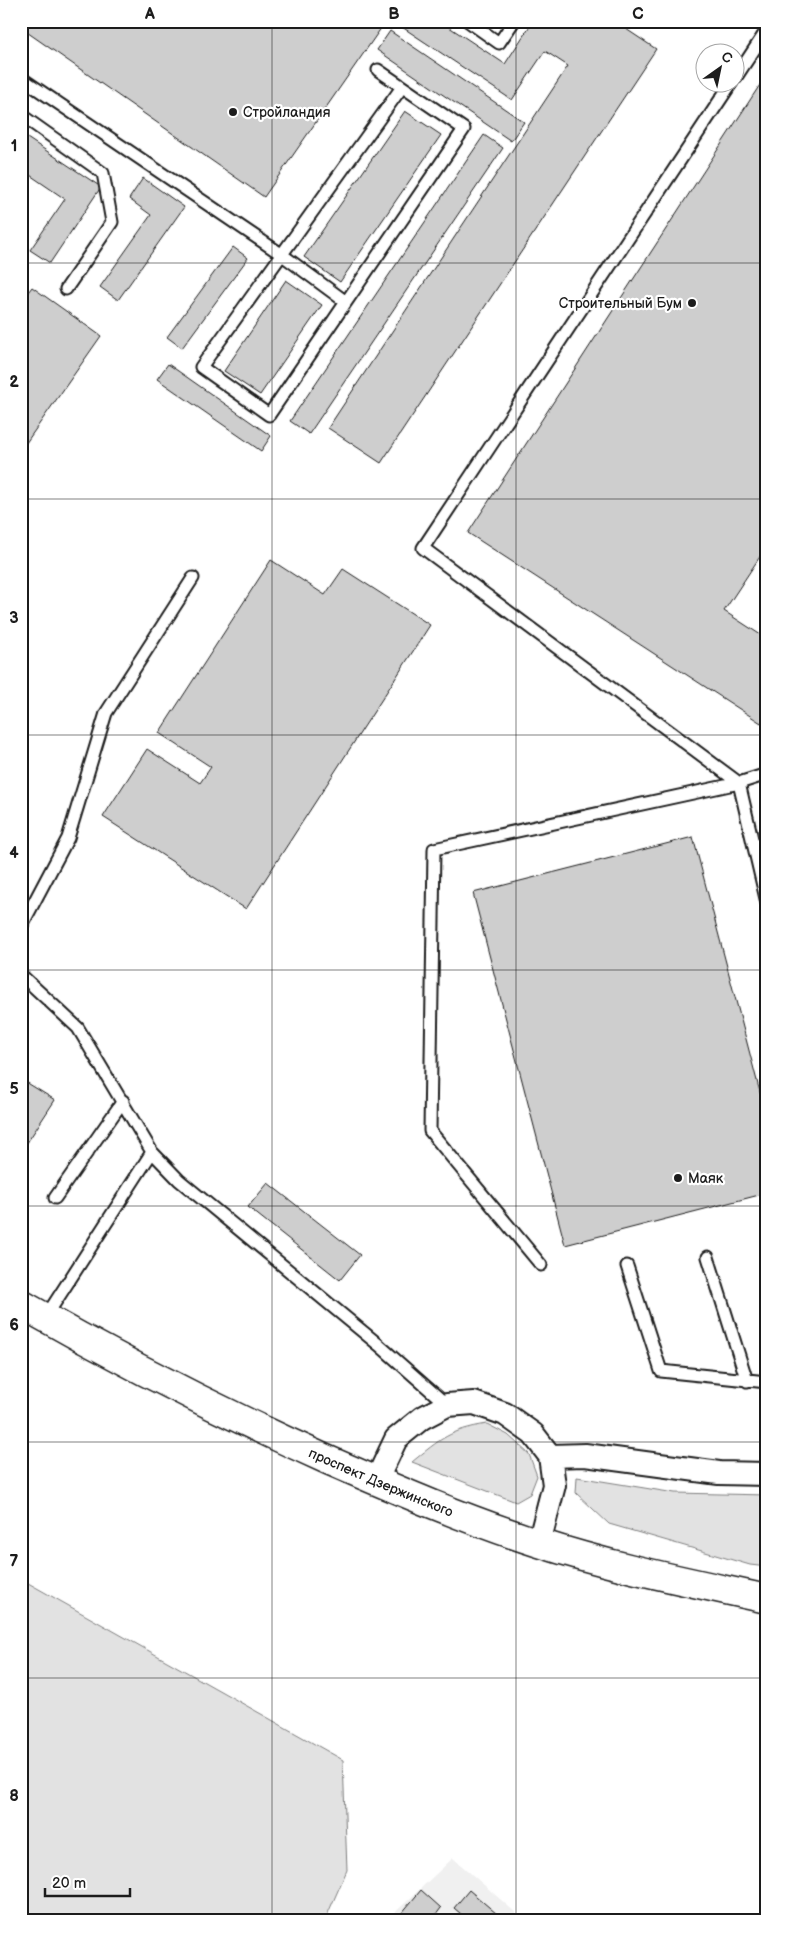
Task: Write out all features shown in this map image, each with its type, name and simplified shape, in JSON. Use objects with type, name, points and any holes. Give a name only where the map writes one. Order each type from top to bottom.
[{"type":"main road","name":"проспект Дзержинского","points":[[21,1304],[169,1385],[256,1428],[376,1481],[456,1513],[539,1543],[656,1575],[767,1599]]},
{"type":"street","points":[[376,1481],[396,1439],[422,1418],[447,1405],[474,1402],[505,1414],[534,1434],[550,1456],[554,1485],[539,1543]]},
{"type":"street","points":[[550,1456],[585,1455],[719,1473],[767,1474]]},
{"type":"lane","points":[[468,21],[499,43],[514,21]]},
{"type":"lane","points":[[746,63],[767,30]]},
{"type":"lane","points":[[378,70],[464,129],[269,415],[201,367],[402,87]]},
{"type":"lane","points":[[21,78],[281,254],[346,302]]},
{"type":"lane","points":[[725,92],[423,548],[739,783],[767,903]]},
{"type":"lane","points":[[21,115],[103,172],[112,222],[66,289]]},
{"type":"lane","points":[[21,927],[68,838],[106,713],[193,578]]},
{"type":"lane","points":[[541,1266],[430,1131],[434,849],[739,783],[767,774]]},
{"type":"lane","points":[[21,975],[78,1028],[152,1152],[179,1180],[379,1345],[447,1405]]},
{"type":"lane","points":[[54,1198],[123,1101]]},
{"type":"lane","points":[[46,1318],[152,1152]]},
{"type":"lane","points":[[708,1257],[747,1381]]},
{"type":"lane","points":[[627,1266],[661,1372],[767,1382]]},
{"type":"shaded area","points":[[487,1424],[508,1435],[529,1454],[537,1476],[530,1494],[516,1502],[412,1462],[446,1437],[464,1429]]},
{"type":"shaded area","points":[[577,1477],[675,1493],[767,1495],[767,1567],[750,1565],[609,1524],[576,1493]]},
{"type":"shaded area","points":[[21,1579],[343,1760],[347,1870],[325,1920],[21,1920]]},
{"type":"shaded area","points":[[453,1858],[524,1920],[387,1920]]},
{"type":"building","name":"Стройландия","points":[[21,21],[386,21],[264,197],[21,28]]},
{"type":"building","points":[[402,21],[440,21],[505,64],[533,21],[614,21],[656,49],[381,463],[328,428],[568,66],[545,51],[512,100],[399,25]]},
{"type":"building","points":[[390,31],[524,122],[511,141],[377,50]]},
{"type":"building","name":"Строительный Бум","points":[[767,74],[767,546],[724,611],[767,639],[767,714],[761,723],[468,533]]},
{"type":"building","points":[[405,111],[441,135],[340,282],[304,257]]},
{"type":"building","points":[[21,134],[101,187],[50,263],[30,250],[65,199],[21,169]]},
{"type":"building","points":[[484,135],[503,148],[309,434],[290,421]]},
{"type":"building","points":[[143,178],[184,207],[118,300],[100,287],[151,215],[129,199]]},
{"type":"building","points":[[233,247],[248,258],[182,348],[167,337]]},
{"type":"building","points":[[286,280],[322,305],[260,395],[224,371]]},
{"type":"building","points":[[32,287],[101,336],[21,450],[21,301]]},
{"type":"building","points":[[168,364],[271,436],[261,451],[157,379]]},
{"type":"building","points":[[271,560],[325,595],[343,569],[430,625],[246,909],[103,817],[147,749],[200,783],[211,767],[159,733]]},
{"type":"building","points":[[693,837],[767,1119],[767,1193],[565,1245],[473,893]]},
{"type":"building","points":[[21,1079],[55,1100],[21,1152]]},
{"type":"building","points":[[268,1183],[360,1255],[340,1280],[248,1207]]},
{"type":"building","points":[[421,1890],[441,1908],[432,1920],[396,1920]]},
{"type":"building","points":[[469,1890],[504,1920],[468,1920],[454,1908]]},
{"type":"place","name":"Стройландия","points":[[233,112]]},
{"type":"place","name":"Строительный Бум","points":[[692,303]]},
{"type":"place","name":"Маяк","points":[[678,1178]]}]
